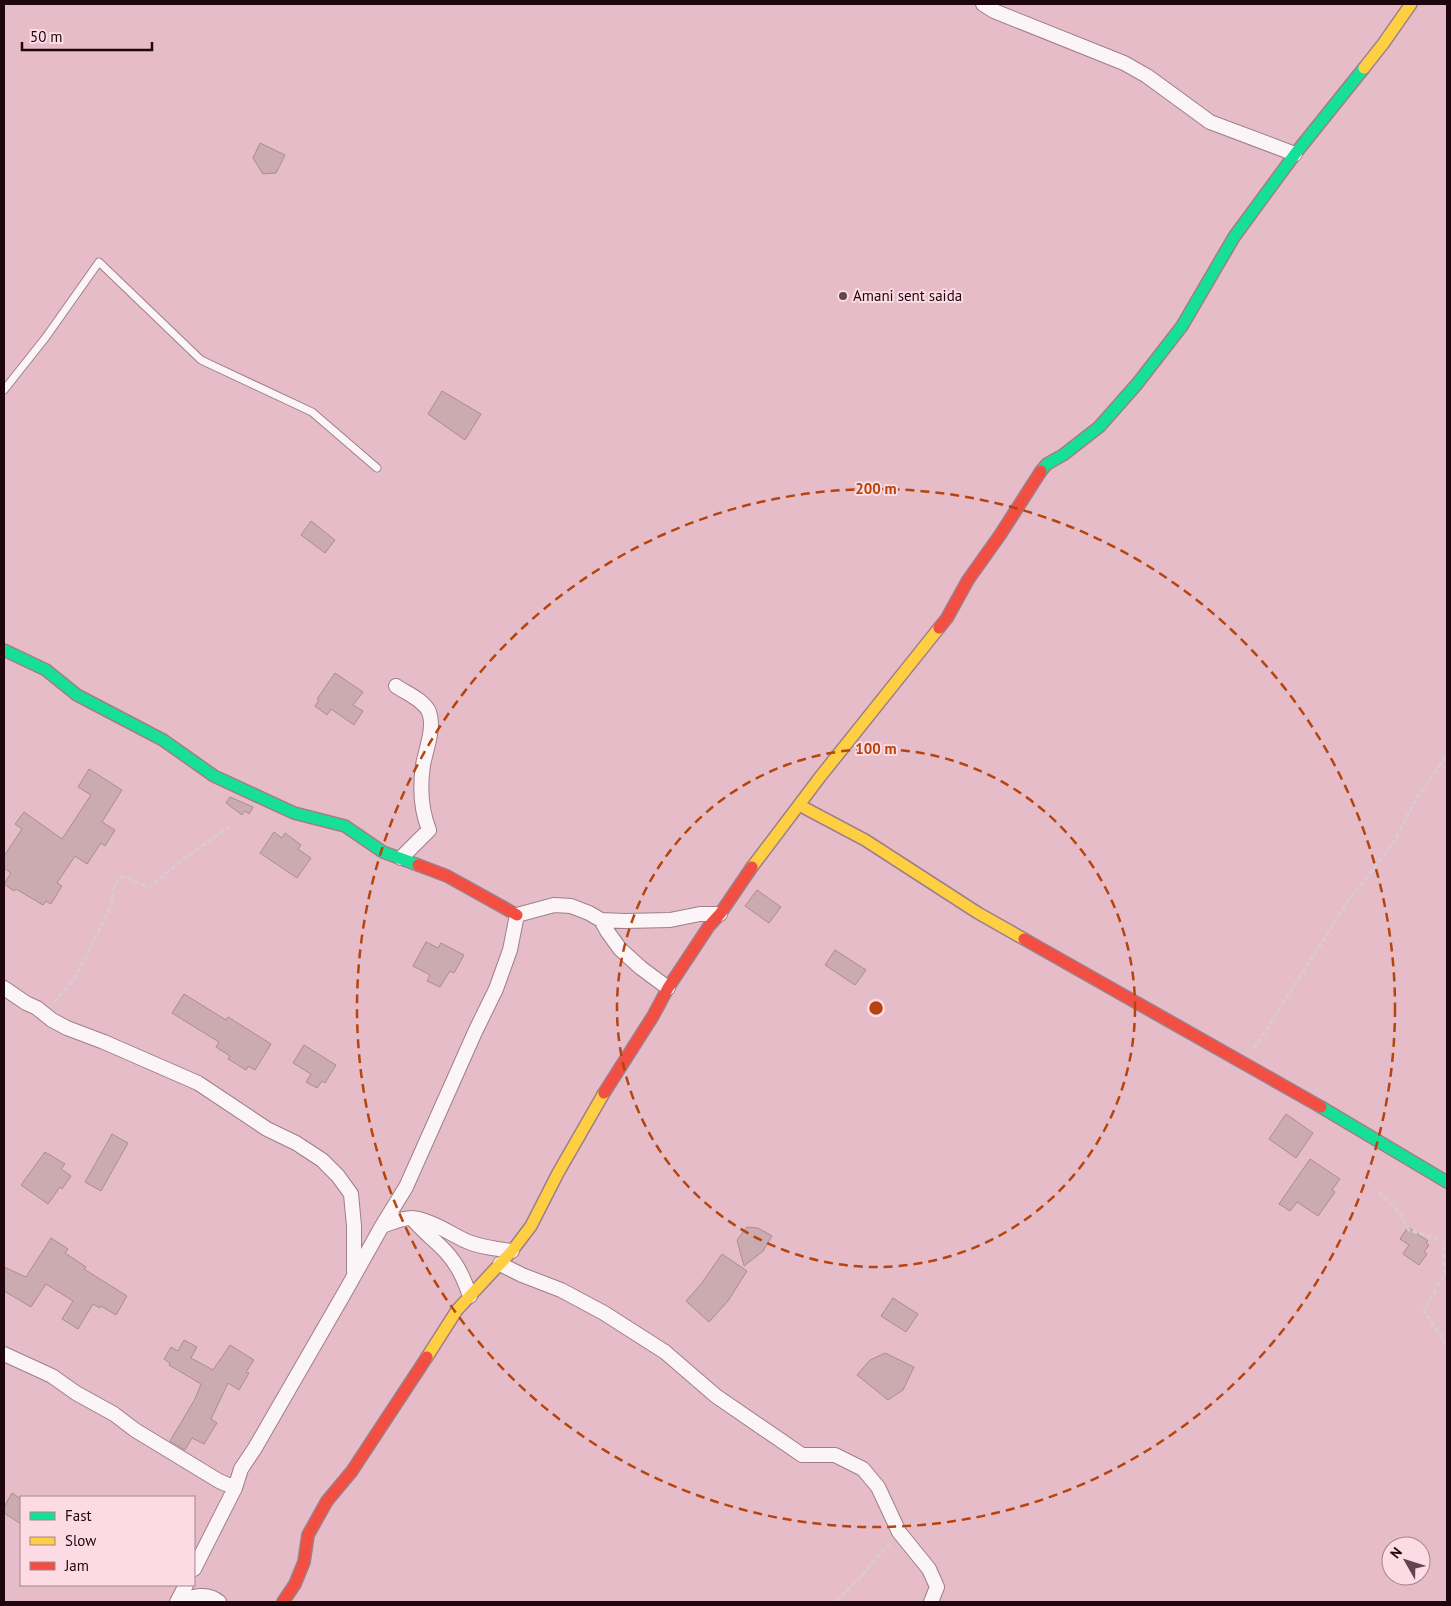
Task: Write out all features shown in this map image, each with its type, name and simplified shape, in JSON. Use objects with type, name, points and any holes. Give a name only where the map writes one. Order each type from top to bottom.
[{"type":"street","points":[[983,4],[994,11],[1124,63],[1147,76],[1210,122],[1295,154]]},
{"type":"street","points":[[283,1602],[295,1584],[304,1562],[308,1535],[327,1501],[352,1471],[457,1310],[512,1251],[531,1226],[558,1173],[605,1091],[653,1016],[668,988],[709,926],[720,914],[743,879],[799,805],[947,618],[968,580],[1000,535],[1037,476],[1047,464],[1063,455],[1099,427],[1138,384],[1182,326],[1234,237],[1295,154],[1383,44],[1411,4]]},
{"type":"street","points":[[4,650],[46,670],[77,695],[164,740],[214,776],[294,813],[345,826],[383,852],[447,876],[516,915],[554,905],[571,906],[602,920],[670,920],[700,914],[720,914]]},
{"type":"street","points":[[396,686],[422,703],[428,710],[431,720],[423,768],[422,791],[423,812],[429,830],[401,858]]},
{"type":"street","points":[[799,805],[865,840],[978,913],[1245,1063],[1447,1182]]},
{"type":"street","points":[[195,1567],[235,1488],[241,1469],[406,1187],[496,989],[510,950],[516,915]]},
{"type":"street","points":[[602,920],[607,931],[620,949],[641,968],[668,988]]},
{"type":"street","points":[[4,988],[67,1028],[198,1083],[267,1129],[322,1160],[338,1176],[351,1194],[354,1226],[354,1274]]},
{"type":"street","points":[[382,1226],[412,1218],[426,1222],[468,1242],[487,1248],[512,1251]]},
{"type":"street","points":[[412,1218],[451,1259],[462,1274],[470,1296]]},
{"type":"street","points":[[500,1264],[561,1290],[604,1312],[665,1352],[716,1396],[802,1455],[834,1455],[862,1469],[878,1487],[899,1532],[929,1569],[937,1587],[931,1602]]},
{"type":"street","points":[[4,1354],[52,1376],[76,1394],[114,1414],[135,1430],[219,1481],[235,1488]]},
{"type":"street","points":[[178,1602],[186,1586]]},
{"type":"street","points":[[178,1602],[201,1596],[216,1599],[219,1602]]},
{"type":"lane","points":[[4,390],[46,337],[99,262],[201,360],[312,412],[376,468]]},
{"type":"path","points":[[1245,1063],[1348,901],[1394,842],[1418,796],[1447,755]]},
{"type":"path","points":[[37,1008],[54,1002],[70,985],[83,963],[111,905],[114,888],[119,879],[126,878],[150,887],[185,858],[232,825]]},
{"type":"path","points":[[1379,1192],[1399,1212],[1409,1230],[1443,1241],[1445,1273],[1424,1311],[1447,1345]]},
{"type":"path","points":[[836,1602],[899,1532]]},
{"type":"building","points":[[260,143],[285,155],[276,173],[263,174],[253,158]]},
{"type":"building","points":[[442,391],[481,414],[465,440],[428,414]]},
{"type":"building","points":[[311,521],[335,540],[325,553],[301,535]]},
{"type":"building","points":[[335,673],[363,692],[353,705],[363,711],[354,725],[331,709],[327,715],[315,706],[319,700],[317,699]]},
{"type":"building","points":[[89,769],[122,790],[102,822],[115,830],[105,846],[101,843],[87,864],[75,856],[57,883],[62,886],[51,904],[46,901],[43,905],[4,884],[11,873],[4,868],[4,856],[22,829],[15,824],[24,812],[62,839],[91,795],[78,787]]},
{"type":"building","points":[[230,797],[253,807],[249,814],[245,811],[242,815],[226,803]]},
{"type":"building","points":[[274,832],[282,838],[285,833],[301,845],[298,849],[311,858],[297,878],[260,853]]},
{"type":"building","points":[[757,890],[781,907],[769,923],[745,906]]},
{"type":"building","points":[[426,942],[438,948],[441,943],[464,955],[454,973],[450,971],[440,987],[427,981],[430,975],[413,966]]},
{"type":"building","points":[[835,950],[866,970],[855,985],[825,965]]},
{"type":"building","points":[[184,994],[226,1020],[228,1017],[271,1044],[255,1070],[248,1066],[246,1070],[228,1059],[230,1056],[216,1047],[219,1042],[172,1013]]},
{"type":"building","points":[[304,1045],[336,1065],[325,1083],[322,1081],[317,1088],[306,1082],[311,1074],[293,1063]]},
{"type":"building","points":[[1286,1114],[1313,1133],[1296,1158],[1269,1139]]},
{"type":"building","points":[[112,1134],[128,1143],[101,1191],[85,1182]]},
{"type":"building","points":[[45,1152],[65,1164],[61,1169],[71,1176],[62,1189],[60,1187],[48,1204],[21,1185]]},
{"type":"building","points":[[1310,1159],[1340,1179],[1332,1190],[1335,1192],[1318,1216],[1297,1202],[1290,1211],[1279,1204]]},
{"type":"building","points":[[747,1227],[758,1228],[772,1236],[763,1251],[744,1266],[737,1240]]},
{"type":"building","points":[[1408,1227],[1428,1241],[1426,1243],[1429,1245],[1424,1252],[1427,1254],[1419,1265],[1403,1254],[1409,1245],[1400,1239]]},
{"type":"building","points":[[51,1238],[68,1249],[65,1253],[86,1267],[84,1269],[127,1296],[116,1315],[101,1306],[100,1308],[93,1304],[78,1329],[62,1319],[73,1301],[46,1284],[31,1307],[4,1291],[4,1267],[26,1277]]},
{"type":"building","points":[[722,1254],[747,1271],[728,1301],[709,1322],[686,1301],[701,1284]]},
{"type":"building","points":[[893,1298],[918,1314],[906,1332],[881,1316]]},
{"type":"building","points":[[184,1340],[197,1347],[191,1358],[213,1370],[230,1345],[254,1360],[246,1372],[249,1373],[239,1390],[228,1383],[211,1419],[217,1423],[204,1444],[192,1438],[185,1450],[170,1441],[195,1399],[201,1384],[169,1365],[170,1363],[164,1359],[171,1347],[178,1351]]},
{"type":"building","points":[[885,1353],[914,1367],[903,1390],[888,1400],[857,1375],[870,1360]]},
{"type":"building","points":[[12,1493],[20,1498],[20,1523],[4,1513],[4,1507]]},
{"type":"traffic: fast","points":[[1041,471],[1047,464],[1063,455],[1099,427],[1137,384],[1182,326],[1234,237],[1295,154],[1364,68]]},
{"type":"traffic: fast","points":[[4,650],[46,670],[77,695],[163,740],[214,776],[294,813],[345,826],[383,852],[418,865]]},
{"type":"traffic: fast","points":[[1321,1107],[1447,1182]]},
{"type":"traffic: slow","points":[[1364,68],[1411,4]]},
{"type":"traffic: slow","points":[[752,867],[820,777],[939,628]]},
{"type":"traffic: slow","points":[[799,805],[865,840],[978,913],[1024,939]]},
{"type":"traffic: slow","points":[[427,1357],[457,1310],[512,1251],[531,1226],[558,1173],[604,1093]]},
{"type":"traffic: jam","points":[[939,628],[947,618],[968,580],[1000,535],[1041,471]]},
{"type":"traffic: jam","points":[[418,865],[447,876],[517,915]]},
{"type":"traffic: jam","points":[[604,1093],[653,1016],[668,988],[709,926],[720,914],[752,867]]},
{"type":"traffic: jam","points":[[1024,939],[1321,1107]]},
{"type":"traffic: jam","points":[[283,1602],[295,1584],[304,1562],[308,1535],[327,1501],[352,1471],[427,1357]]},
{"type":"place","name":"Amani sent saida","points":[[843,296]]}]
